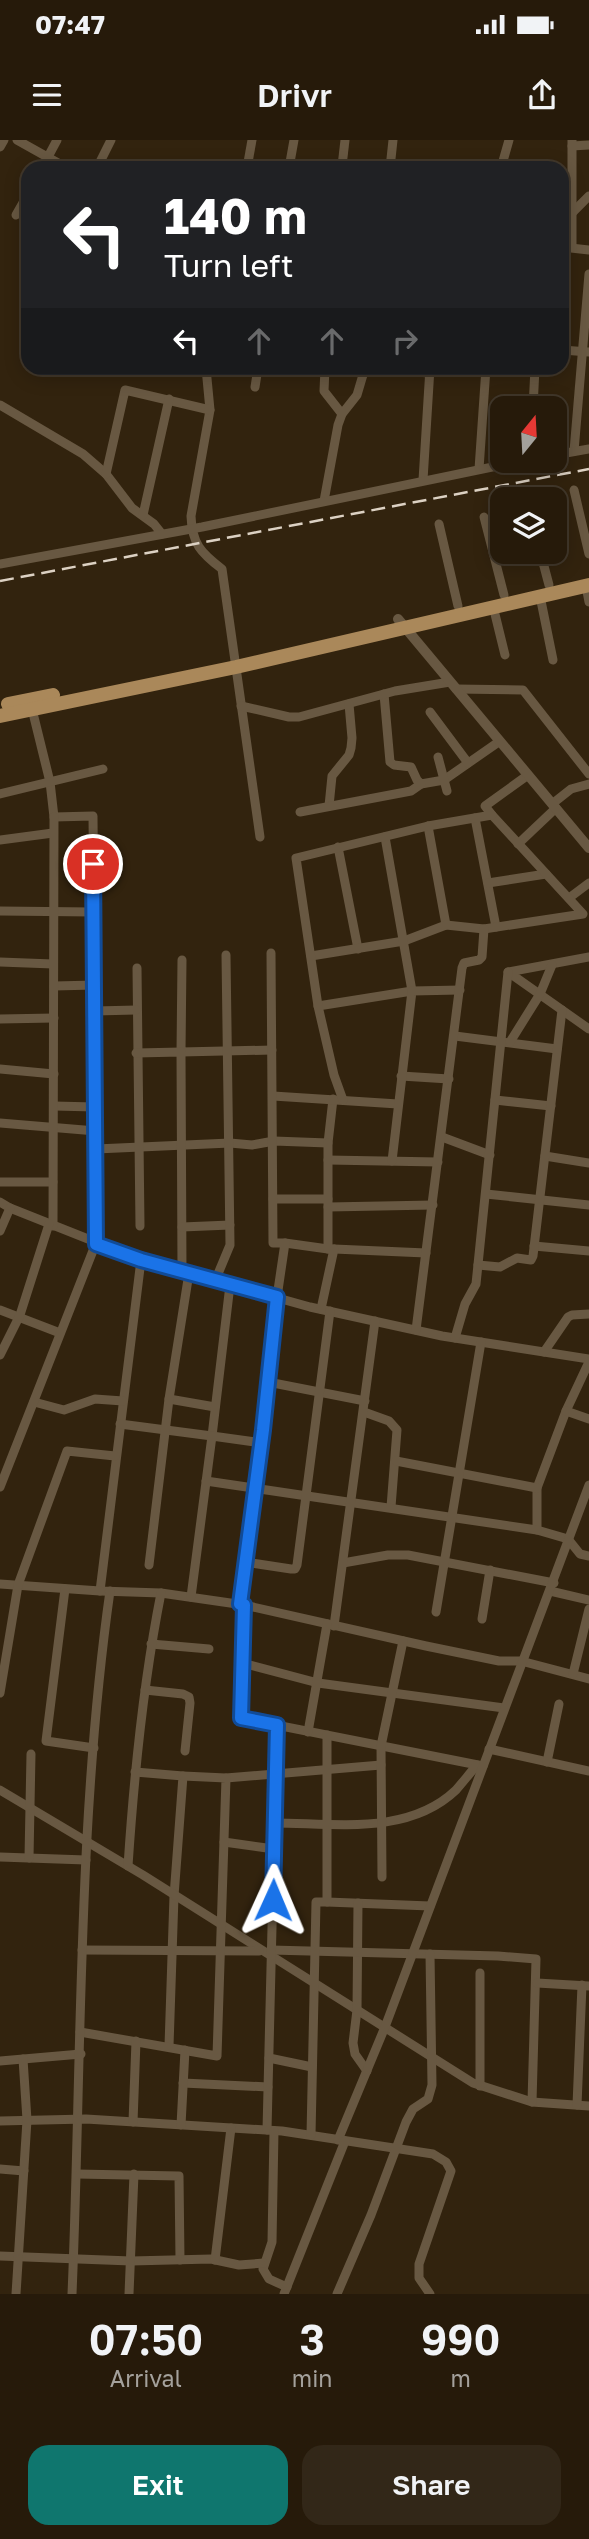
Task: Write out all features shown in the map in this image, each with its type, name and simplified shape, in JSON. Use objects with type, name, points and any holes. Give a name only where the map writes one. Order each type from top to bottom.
[{"type":"main road","points":[[0,716],[401,623],[493,606],[588,582]]},
{"type":"main road","points":[[401,623],[504,595],[545,591]]},
{"type":"main road","points":[[0,706],[235,662]]},
{"type":"street","points":[[0,147],[4,140]]},
{"type":"street","points":[[17,140],[56,161]]},
{"type":"street","points":[[46,161],[57,140]]},
{"type":"street","points":[[100,161],[111,140]]},
{"type":"street","points":[[248,161],[252,140]]},
{"type":"street","points":[[290,161],[294,140]]},
{"type":"street","points":[[343,161],[345,140]]},
{"type":"street","points":[[391,161],[393,140]]},
{"type":"street","points":[[503,161],[509,140]]},
{"type":"street","points":[[569,226],[572,143],[589,145]]},
{"type":"street","points":[[570,215],[589,197]]},
{"type":"street","points":[[16,215],[21,206]]},
{"type":"street","points":[[569,247],[589,250]]},
{"type":"street","points":[[574,451],[585,351],[589,274]]},
{"type":"street","points":[[207,375],[210,410],[191,516],[192,529],[202,554],[222,569],[260,837]]},
{"type":"street","points":[[255,387],[257,375]]},
{"type":"street","points":[[325,375],[324,391],[342,414]]},
{"type":"street","points":[[324,501],[338,425],[342,414],[357,395],[364,375]]},
{"type":"street","points":[[423,480],[429,375]]},
{"type":"street","points":[[479,469],[486,375]]},
{"type":"street","points":[[534,396],[535,375]]},
{"type":"street","points":[[106,474],[125,390],[210,410]]},
{"type":"street","points":[[143,515],[169,399]]},
{"type":"street","points":[[0,405],[83,454],[106,474],[126,501],[162,534]]},
{"type":"street","points":[[567,452],[589,449]]},
{"type":"street","points":[[0,564],[192,529],[490,467]]},
{"type":"street","points":[[574,490],[589,554]]},
{"type":"street","points":[[484,517],[504,595]]},
{"type":"street","points":[[439,524],[458,606]]},
{"type":"street","points":[[542,564],[553,660]]},
{"type":"street","points":[[588,582],[589,602]]},
{"type":"street","points":[[493,606],[505,655]]},
{"type":"street","points":[[401,623],[589,848]]},
{"type":"street","points":[[242,706],[293,717],[384,694],[453,686],[523,690],[589,774]]},
{"type":"street","points":[[384,694],[390,762],[394,765],[409,766],[421,784]]},
{"type":"street","points":[[329,806],[332,776],[349,755],[351,748],[349,704]]},
{"type":"street","points":[[0,1355],[18,1317],[51,1225],[54,1106],[54,817],[50,782],[32,709]]},
{"type":"street","points":[[430,712],[468,763]]},
{"type":"street","points":[[300,812],[411,791],[421,784],[444,780],[500,741]]},
{"type":"street","points":[[438,757],[447,791]]},
{"type":"street","points":[[0,794],[103,769]]},
{"type":"street","points":[[528,775],[485,806],[586,916]]},
{"type":"street","points":[[518,844],[571,789],[589,784]]},
{"type":"street","points":[[343,1100],[334,1075],[318,1006],[295,860],[299,856],[428,826],[492,815]]},
{"type":"street","points":[[0,1487],[96,1244],[93,816],[54,817]]},
{"type":"street","points":[[475,818],[496,928]]},
{"type":"street","points":[[428,826],[446,925]]},
{"type":"street","points":[[0,840],[54,833]]},
{"type":"street","points":[[385,837],[412,991],[392,1161]]},
{"type":"street","points":[[338,847],[358,948]]},
{"type":"street","points":[[488,883],[546,874]]},
{"type":"street","points":[[569,898],[589,883]]},
{"type":"street","points":[[0,911],[93,912]]},
{"type":"street","points":[[311,956],[404,942],[446,925],[484,929],[586,916]]},
{"type":"street","points":[[416,1330],[463,964],[482,957],[484,929]]},
{"type":"street","points":[[271,953],[273,1243],[331,1249],[426,1253]]},
{"type":"street","points":[[215,1281],[230,1245],[226,955]]},
{"type":"street","points":[[508,972],[589,957]]},
{"type":"street","points":[[149,1565],[186,1272],[182,1227],[182,960]]},
{"type":"street","points":[[0,962],[53,964]]},
{"type":"street","points":[[505,1042],[540,994],[552,965]]},
{"type":"street","points":[[137,968],[140,1226]]},
{"type":"street","points":[[508,972],[589,1029]]},
{"type":"street","points":[[455,1338],[465,1304],[475,1288],[495,1100],[505,1042],[508,972]]},
{"type":"street","points":[[54,986],[95,985]]},
{"type":"street","points":[[318,1006],[412,991],[460,990]]},
{"type":"street","points":[[95,1011],[136,1010]]},
{"type":"street","points":[[478,1265],[500,1267],[517,1258],[531,1260],[562,1010]]},
{"type":"street","points":[[0,1018],[54,1018]]},
{"type":"street","points":[[455,1036],[557,1049]]},
{"type":"street","points":[[136,1053],[272,1050]]},
{"type":"street","points":[[0,1069],[54,1074]]},
{"type":"street","points":[[401,1076],[449,1079]]},
{"type":"street","points":[[273,1096],[398,1104]]},
{"type":"street","points":[[245,1562],[295,1569],[299,1557],[320,1391],[331,1249],[328,1143],[332,1099]]},
{"type":"street","points":[[495,1100],[551,1106]]},
{"type":"street","points":[[54,1106],[95,1107]]},
{"type":"street","points":[[0,1123],[96,1131]]},
{"type":"street","points":[[442,1137],[489,1156]]},
{"type":"street","points":[[96,1149],[230,1143],[252,1145],[274,1141],[328,1143]]},
{"type":"street","points":[[545,1156],[589,1163]]},
{"type":"street","points":[[328,1160],[438,1162]]},
{"type":"street","points":[[0,1182],[53,1182]]},
{"type":"street","points":[[485,1194],[539,1202],[589,1205]]},
{"type":"street","points":[[273,1199],[433,1205]]},
{"type":"street","points":[[0,1202],[96,1244],[215,1281],[416,1330],[589,1361],[566,1411],[537,1488],[537,1530]]},
{"type":"street","points":[[0,1231],[10,1208]]},
{"type":"street","points":[[182,1227],[230,1225]]},
{"type":"street","points":[[285,1243],[245,1562],[241,1718],[480,1766]]},
{"type":"street","points":[[534,1246],[589,1251]]},
{"type":"street","points":[[72,2294],[87,1841],[115,1456],[141,1260]]},
{"type":"street","points":[[191,1597],[230,1284]]},
{"type":"street","points":[[0,1310],[61,1333]]},
{"type":"street","points":[[544,1352],[568,1317],[589,1314]]},
{"type":"street","points":[[308,1731],[343,1563],[376,1321]]},
{"type":"street","points":[[436,1612],[481,1342]]},
{"type":"street","points":[[268,1382],[365,1401]]},
{"type":"street","points":[[33,1402],[64,1410],[95,1399],[123,1401]]},
{"type":"street","points":[[169,1399],[215,1407]]},
{"type":"street","points":[[566,1411],[589,1419]]},
{"type":"street","points":[[364,1412],[396,1426],[396,1461],[391,1507]]},
{"type":"street","points":[[120,1424],[262,1443]]},
{"type":"street","points":[[0,1693],[18,1585],[67,1451],[115,1456]]},
{"type":"street","points":[[396,1461],[537,1488]]},
{"type":"street","points":[[206,1481],[537,1530],[568,1539],[580,1554],[589,1556]]},
{"type":"street","points":[[277,1725],[268,1953],[272,2242],[263,2269],[269,2278],[286,2290],[480,1766],[552,1587],[589,1485]]},
{"type":"street","points":[[343,1563],[398,1554],[444,1561],[552,1587],[589,1601]]},
{"type":"street","points":[[482,1619],[490,1570]]},
{"type":"street","points":[[0,1584],[161,1593],[242,1604],[499,1661],[522,1661],[589,1679]]},
{"type":"street","points":[[65,1589],[46,1741],[94,1748]]},
{"type":"street","points":[[128,1866],[135,1772],[151,1644],[161,1593]]},
{"type":"street","points":[[573,1674],[589,1609]]},
{"type":"street","points":[[382,1877],[381,1746],[403,1641]]},
{"type":"street","points":[[151,1644],[209,1649]]},
{"type":"street","points":[[243,1663],[318,1683],[504,1708]]},
{"type":"street","points":[[145,1690],[189,1697],[186,1751]]},
{"type":"street","points":[[547,1762],[559,1704]]},
{"type":"street","points":[[327,1735],[327,1902]]},
{"type":"street","points":[[489,1749],[589,1771]]},
{"type":"street","points":[[29,1858],[32,1754]]},
{"type":"street","points":[[135,1772],[226,1777],[382,1765]]},
{"type":"street","points":[[275,1823],[382,1824],[407,1817],[438,1802],[480,1766]]},
{"type":"street","points":[[169,2046],[174,1896],[183,1776]]},
{"type":"street","points":[[80,2032],[217,2056],[226,1777]]},
{"type":"street","points":[[0,1790],[128,1866],[480,2086],[532,2102],[589,2106]]},
{"type":"street","points":[[224,1842],[274,1849]]},
{"type":"street","points":[[0,1857],[86,1860]]},
{"type":"street","points":[[311,2135],[316,1902],[430,1906]]},
{"type":"street","points":[[358,1903],[354,2049],[367,2071]]},
{"type":"street","points":[[82,1950],[220,1950],[268,1953],[315,1951],[536,1959],[532,2102]]},
{"type":"street","points":[[337,2294],[371,2215],[395,2147],[410,2115],[430,2094],[430,1954]]},
{"type":"street","points":[[480,1973],[480,2086]]},
{"type":"street","points":[[537,1983],[585,1986],[584,2057],[577,2105]]},
{"type":"street","points":[[132,2122],[136,2041]]},
{"type":"street","points":[[181,2125],[185,2050]]},
{"type":"street","points":[[0,2061],[81,2054]]},
{"type":"street","points":[[16,2294],[27,2120],[23,2059]]},
{"type":"street","points":[[269,2059],[312,2067]]},
{"type":"street","points":[[183,2082],[268,2087]]},
{"type":"street","points":[[0,2121],[79,2119],[271,2130],[433,2154],[451,2168],[450,2178],[419,2264],[419,2278],[430,2294]]},
{"type":"street","points":[[215,2260],[231,2128]]},
{"type":"street","points":[[0,2169],[24,2171]]},
{"type":"street","points":[[77,2174],[177,2174],[180,2177],[180,2260]]},
{"type":"street","points":[[130,2294],[134,2174]]},
{"type":"street","points":[[0,2256],[215,2260],[233,2265],[264,2263]]},
{"type":"railway","points":[[0,581],[589,469]]},
{"type":"route","points":[[93,864],[96,1244],[141,1260],[277,1297],[240,1604],[244,1605],[241,1718],[277,1725],[273,1900]]}]
